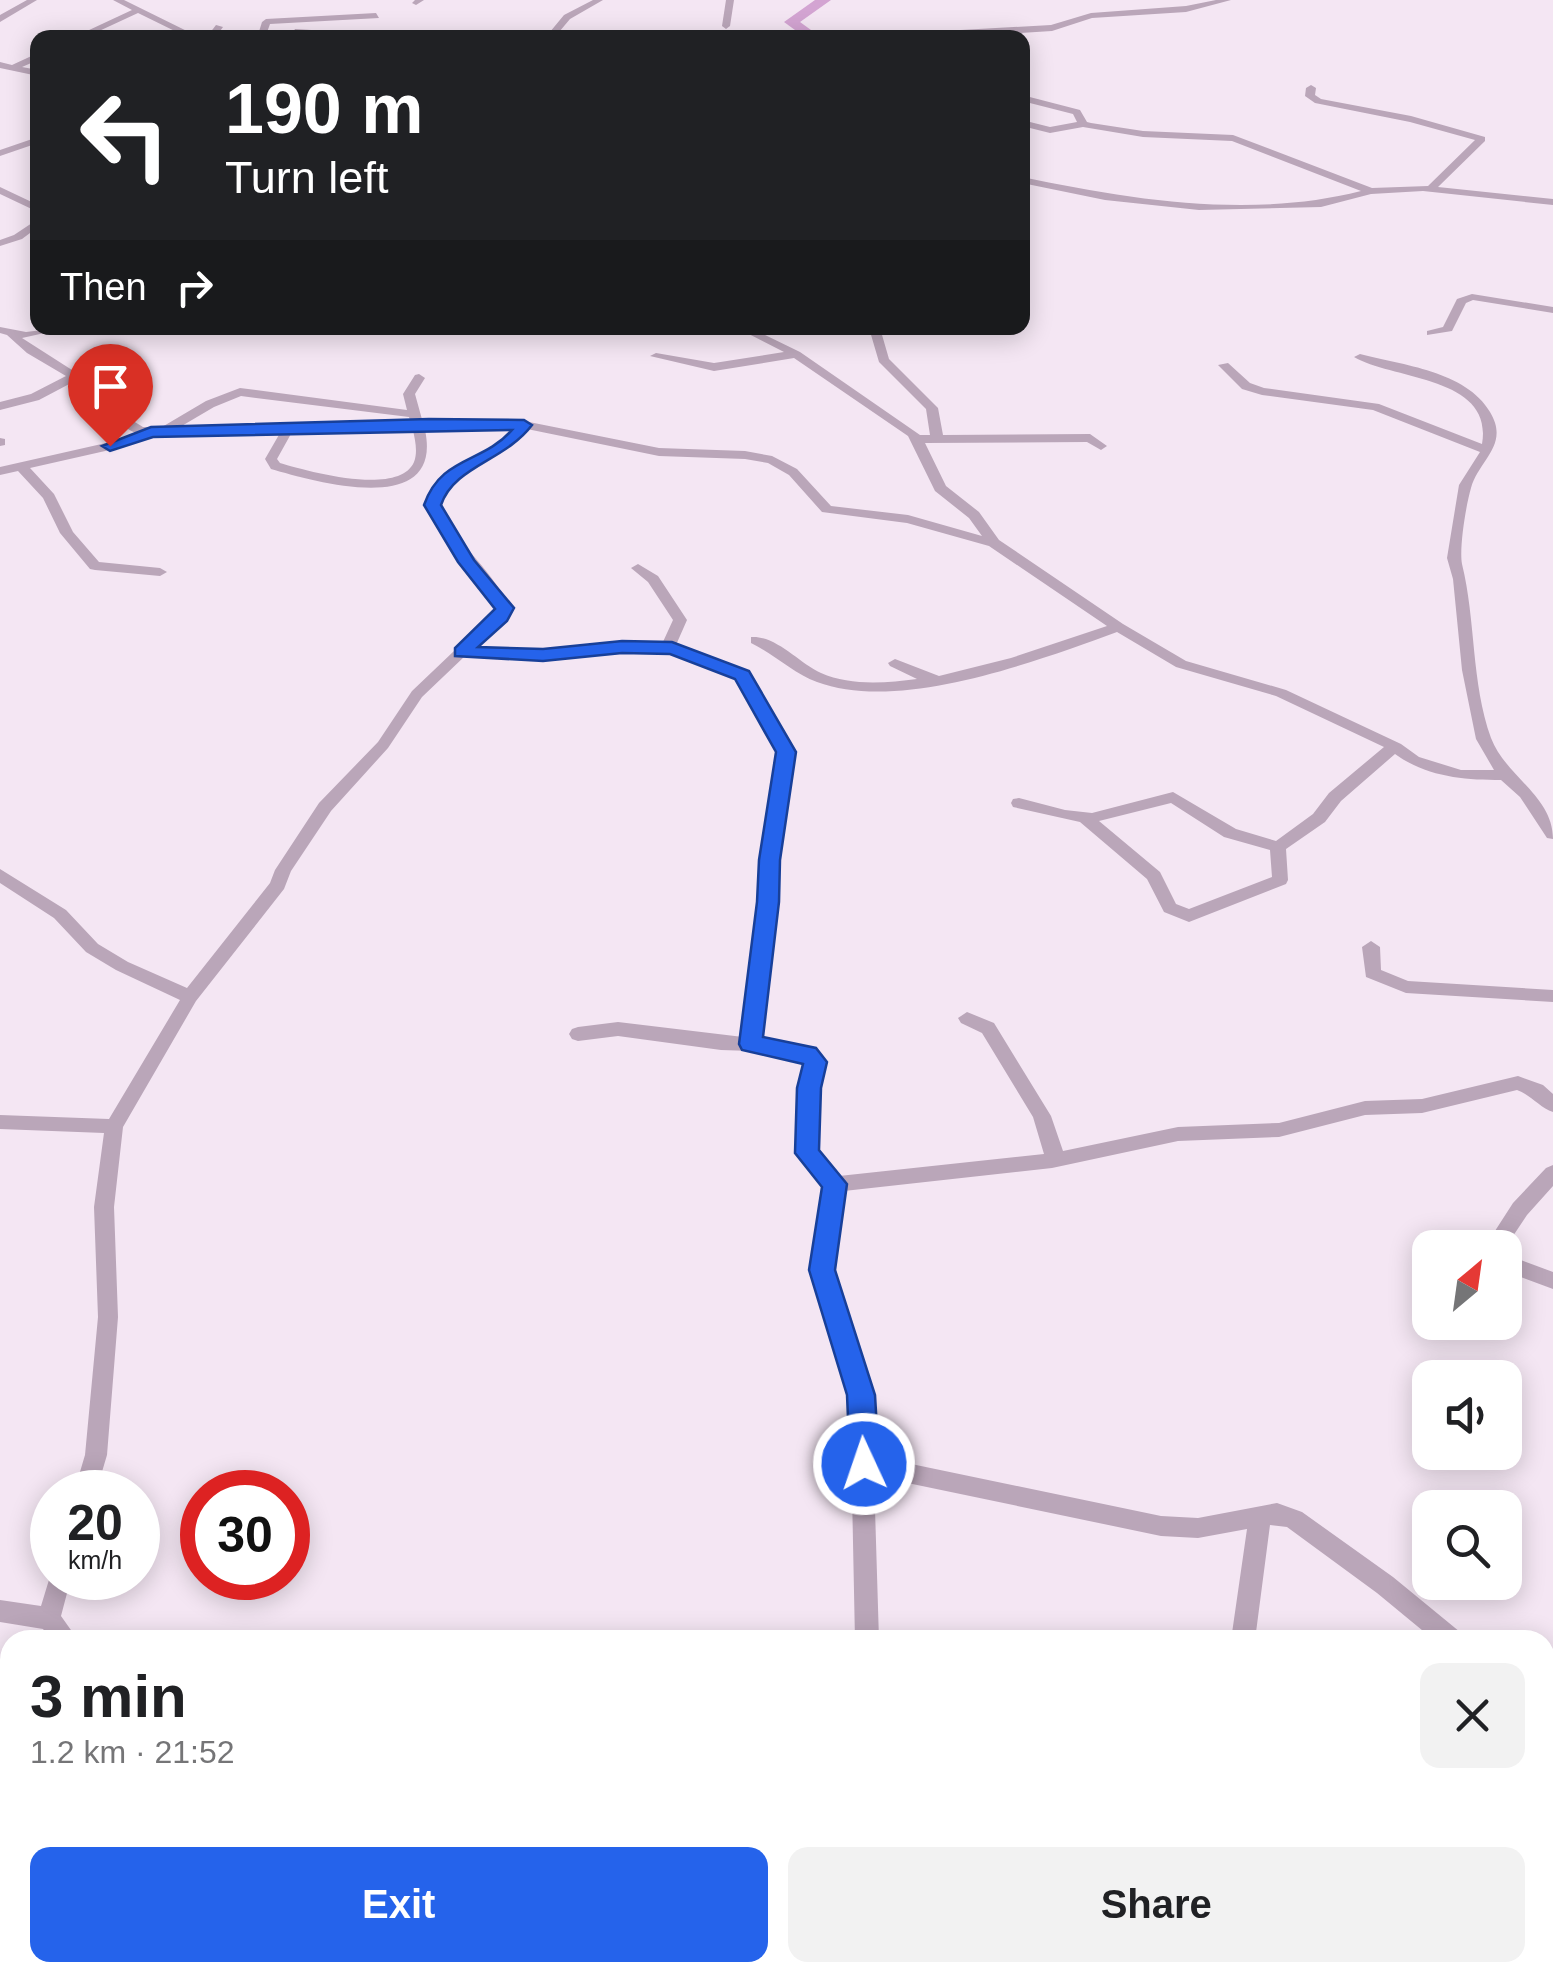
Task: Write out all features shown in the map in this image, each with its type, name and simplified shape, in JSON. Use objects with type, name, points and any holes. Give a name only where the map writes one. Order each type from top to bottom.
[{"type":"street","points":[[0,19],[33,0]]},
{"type":"street","points":[[118,0],[181,30]]},
{"type":"street","points":[[553,30],[580,8],[599,0]]},
{"type":"street","points":[[726,26],[730,0]]},
{"type":"street","points":[[1016,30],[1052,28],[1091,16],[1186,8],[1228,0]]},
{"type":"street","points":[[365,30],[386,4]]},
{"type":"street","points":[[94,30],[138,10]]},
{"type":"street","points":[[264,30],[266,22],[271,21],[376,16]]},
{"type":"street","points":[[15,66],[30,59]]},
{"type":"street","points":[[0,65],[30,71]]},
{"type":"street","points":[[1311,88],[1310,96],[1318,101],[1394,115],[1482,139],[1430,188]]},
{"type":"street","points":[[1030,100],[1077,112],[1083,124]]},
{"type":"street","points":[[1030,125],[1050,130],[1083,124],[1143,134],[1233,138],[1370,191]]},
{"type":"street","points":[[0,153],[30,143]]},
{"type":"street","points":[[1030,182],[1104,197],[1199,206],[1321,204],[1370,191],[1430,188],[1553,202]]},
{"type":"street","points":[[0,190],[30,205]]},
{"type":"street","points":[[0,243],[30,228]]},
{"type":"street","points":[[1431,333],[1448,328],[1460,301],[1472,297],[1553,310]]},
{"type":"street","points":[[6,333],[45,362],[100,394],[127,426],[156,432],[287,430],[414,419]]},
{"type":"street","points":[[757,335],[796,354],[917,439],[940,488],[974,515],[994,543]]},
{"type":"street","points":[[877,335],[883,360],[932,408],[938,437]]},
{"type":"street","points":[[656,356],[714,367],[796,354]]},
{"type":"street","points":[[1360,357],[1452,385],[1472,396],[1492,426],[1487,450],[1465,485],[1454,558],[1475,700],[1484,739],[1504,775],[1526,792],[1553,834]]},
{"type":"street","points":[[1224,364],[1234,377],[1262,392],[1374,406],[1487,450]]},
{"type":"street","points":[[0,406],[34,397],[74,377]]},
{"type":"street","points":[[287,430],[271,459],[275,466],[354,484],[404,478],[417,468],[422,449],[409,394],[419,378]]},
{"type":"street","points":[[0,471],[156,432],[240,392],[414,419],[524,425],[659,452],[746,455],[772,460],[793,472],[826,510],[908,519],[994,543],[1118,627],[1181,664],[1281,692],[1396,747],[1414,760],[1460,775],[1504,775]]},
{"type":"street","points":[[92,1470],[108,1317],[104,1207],[114,1126],[190,997],[278,885],[283,870],[324,807],[383,745],[417,694],[500,617],[504,608],[466,562],[432,505],[446,478],[509,444],[524,425]]},
{"type":"street","points":[[917,439],[1090,438],[1101,446]]},
{"type":"street","points":[[21,466],[49,497],[67,533],[95,566],[160,572]]},
{"type":"street","points":[[638,568],[653,579],[678,617],[678,630],[667,648]]},
{"type":"street","points":[[756,640],[774,648],[788,663],[834,683],[871,687],[933,682],[991,668],[1118,627]]},
{"type":"street","points":[[461,652],[543,655],[622,647],[667,648],[683,650],[742,675],[785,747],[750,1044]]},
{"type":"street","points":[[896,663],[933,682]]},
{"type":"street","points":[[1278,847],[1319,818],[1334,797],[1380,756],[1396,747]]},
{"type":"street","points":[[1019,803],[1084,817],[1104,816],[1174,796],[1230,833],[1278,847]]},
{"type":"street","points":[[1084,817],[1154,876],[1170,908],[1189,916],[1280,880],[1278,847]]},
{"type":"street","points":[[0,876],[60,914],[92,948],[190,997]]},
{"type":"street","points":[[1370,946],[1372,973],[1406,988],[1553,996]]},
{"type":"street","points":[[967,1018],[988,1028],[1042,1116],[1054,1152],[1052,1161]]},
{"type":"street","points":[[578,1034],[618,1029],[721,1044],[750,1044],[814,1058],[807,1153],[835,1184]]},
{"type":"street","points":[[835,1184],[1052,1161],[1178,1134],[1279,1130],[1365,1108],[1422,1106],[1518,1083],[1536,1090],[1553,1105]]},
{"type":"street","points":[[0,1122],[114,1126]]},
{"type":"street","points":[[1506,1230],[1553,1173]]},
{"type":"street","points":[[835,1184],[822,1270],[861,1395],[867,1630]]},
{"type":"street","points":[[1522,1269],[1553,1281]]},
{"type":"street","points":[[864,1464],[1161,1526],[1198,1528],[1277,1514],[1294,1520],[1386,1585],[1440,1630]]},
{"type":"street","points":[[1244,1630],[1260,1517]]},
{"type":"street","points":[[50,1620],[55,1600]]},
{"type":"street","points":[[0,1611],[50,1620],[58,1630]]},
{"type":"waterway","points":[[804,30],[791,22],[824,0]]},
{"type":"route","points":[[110,446],[151,432],[524,425],[509,444],[446,478],[432,505],[466,562],[504,608],[500,617],[461,652],[543,655],[622,647],[672,648],[742,675],[786,752],[784,784],[769,860],[768,902],[750,1044],[808,1054],[816,1062],[809,1088],[807,1153],[835,1184],[822,1270],[861,1395],[864,1464]]}]
